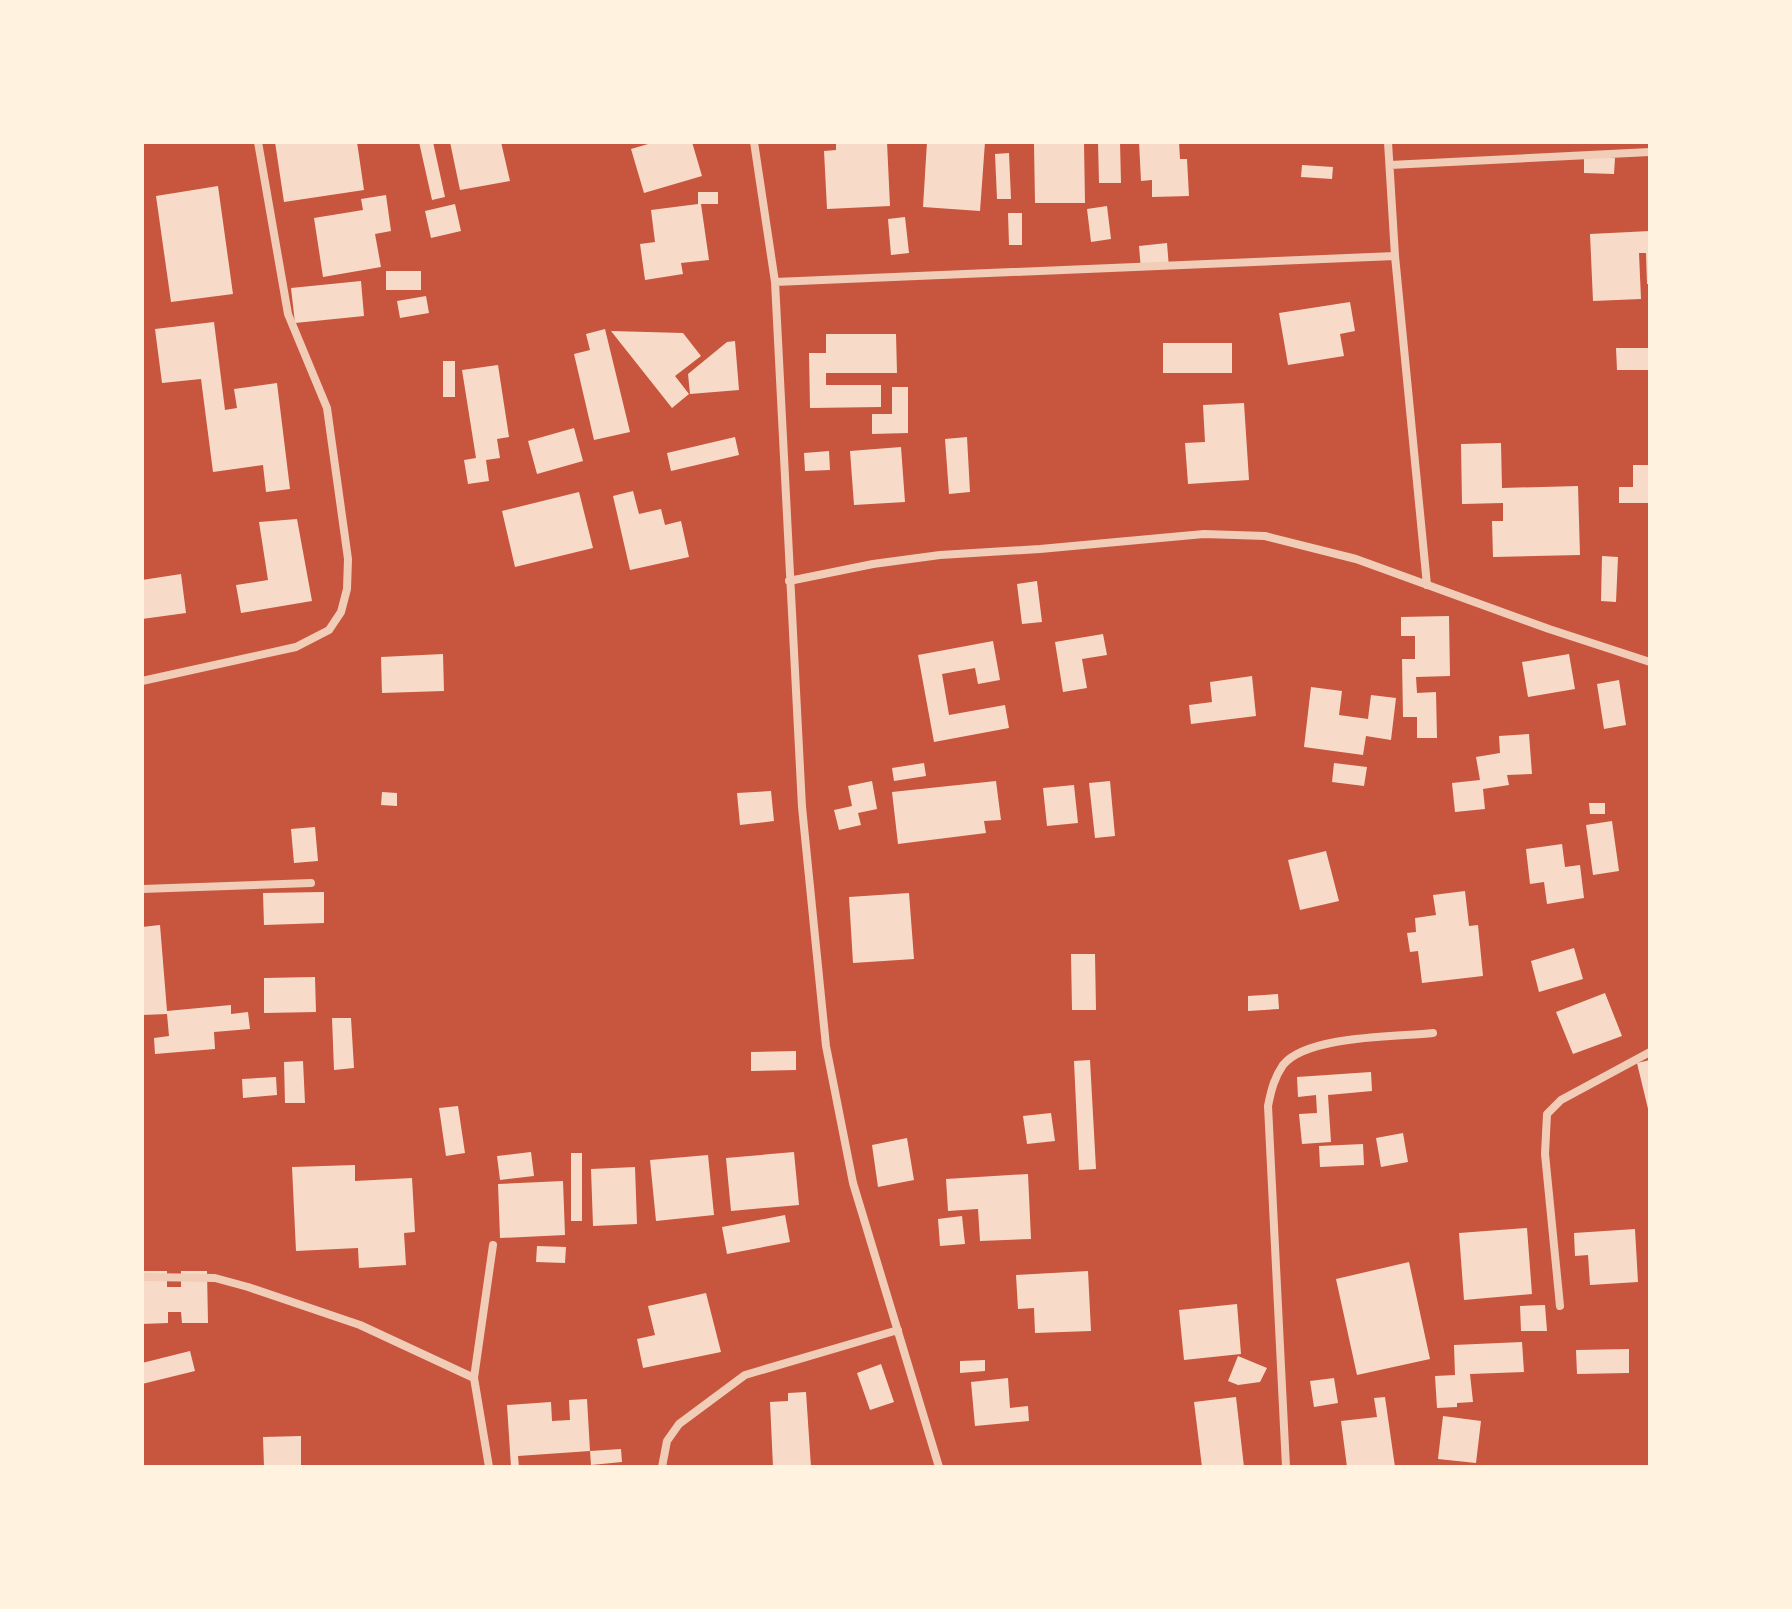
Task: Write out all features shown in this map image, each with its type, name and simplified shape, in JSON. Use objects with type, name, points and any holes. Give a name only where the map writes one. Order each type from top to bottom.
[{"type":"street","points":[[142,681],[296,647],[329,630],[341,612],[347,589],[348,559],[327,408],[288,314],[258,142]]},
{"type":"street","points":[[754,142],[775,282],[802,807],[826,1046],[853,1183],[939,1467]]},
{"type":"street","points":[[1388,142],[1395,256],[1427,585]]},
{"type":"street","points":[[1390,165],[1650,152]]},
{"type":"street","points":[[775,282],[1395,256]]},
{"type":"street","points":[[789,581],[873,564],[940,555],[1204,534],[1265,536],[1306,545],[1650,662]]},
{"type":"street","points":[[142,889],[311,883]]},
{"type":"street","points":[[1286,1467],[1268,1106],[1273,1081],[1285,1063],[1307,1050],[1329,1043],[1433,1033]]},
{"type":"street","points":[[1560,1306],[1545,1154],[1547,1114],[1561,1100],[1650,1052]]},
{"type":"street","points":[[489,1467],[474,1378],[493,1245]]},
{"type":"street","points":[[142,1277],[215,1278],[248,1287],[360,1325],[474,1378]]},
{"type":"street","points":[[662,1467],[667,1441],[679,1424],[745,1375],[898,1330]]},
{"type":"building","points":[[275,142],[357,142],[364,190],[284,202]]},
{"type":"building","points":[[419,142],[433,142],[445,197],[432,200]]},
{"type":"building","points":[[450,142],[501,142],[510,181],[460,190]]},
{"type":"building","points":[[655,142],[692,142],[702,176],[644,193],[631,149]]},
{"type":"building","points":[[836,142],[887,142],[890,206],[827,209],[824,151],[836,150]]},
{"type":"building","points":[[927,142],[985,142],[980,211],[923,207]]},
{"type":"building","points":[[1098,142],[1120,142],[1121,183],[1099,183]]},
{"type":"building","points":[[1139,142],[1179,142],[1180,159],[1187,159],[1189,196],[1152,197],[1152,180],[1141,181]]},
{"type":"building","points":[[1084,143],[1085,203],[1035,203],[1034,144]]},
{"type":"building","points":[[1009,153],[1011,199],[997,199],[995,154]]},
{"type":"building","points":[[1584,158],[1615,158],[1614,174],[1584,173]]},
{"type":"building","points":[[1302,165],[1333,167],[1332,179],[1301,177]]},
{"type":"building","points":[[218,186],[233,294],[171,302],[156,196]]},
{"type":"building","points":[[698,192],[718,192],[718,204],[701,204],[709,260],[681,263],[683,274],[645,280],[640,244],[655,242],[651,210],[698,204]]},
{"type":"building","points":[[386,195],[391,231],[375,234],[381,267],[323,277],[314,218],[363,210],[361,199]]},
{"type":"building","points":[[455,204],[461,231],[431,238],[425,211]]},
{"type":"building","points":[[1107,206],[1111,239],[1091,242],[1087,209]]},
{"type":"building","points":[[1008,213],[1022,213],[1022,245],[1009,245]]},
{"type":"building","points":[[905,217],[909,253],[891,255],[888,219]]},
{"type":"building","points":[[1650,231],[1650,284],[1647,284],[1646,253],[1639,253],[1641,299],[1593,301],[1590,234]]},
{"type":"building","points":[[1167,243],[1169,268],[1141,270],[1139,246]]},
{"type":"building","points":[[386,271],[421,271],[421,290],[386,290]]},
{"type":"building","points":[[361,281],[364,316],[295,323],[291,288]]},
{"type":"building","points":[[426,296],[429,313],[400,318],[397,301]]},
{"type":"building","points":[[1350,302],[1355,331],[1340,334],[1344,356],[1288,365],[1279,313]]},
{"type":"building","points":[[214,322],[225,410],[237,408],[234,389],[277,383],[290,489],[266,492],[263,465],[213,472],[201,379],[162,383],[155,329]]},
{"type":"building","points":[[605,329],[630,432],[594,440],[574,354],[590,350],[586,334]]},
{"type":"building","points":[[611,331],[683,333],[701,356],[675,376],[689,394],[672,408]]},
{"type":"building","points":[[826,334],[896,334],[897,373],[826,373],[826,385],[881,385],[881,407],[810,408],[809,353],[826,353]]},
{"type":"building","points":[[735,341],[739,390],[690,394],[688,374],[727,342]]},
{"type":"building","points":[[1163,343],[1232,343],[1232,373],[1163,373]]},
{"type":"building","points":[[1616,348],[1650,348],[1650,370],[1617,370]]},
{"type":"building","points":[[443,361],[455,361],[455,397],[443,397]]},
{"type":"building","points":[[498,365],[509,437],[497,439],[500,458],[486,460],[489,481],[468,484],[464,460],[476,458],[462,370]]},
{"type":"building","points":[[892,387],[908,387],[908,433],[872,434],[872,414],[892,414]]},
{"type":"building","points":[[1244,403],[1249,480],[1188,484],[1185,443],[1205,442],[1203,405]]},
{"type":"building","points":[[574,428],[583,461],[537,474],[528,441]]},
{"type":"building","points":[[735,437],[739,455],[671,471],[667,453]]},
{"type":"building","points":[[967,437],[970,492],[949,494],[945,439]]},
{"type":"building","points":[[1501,443],[1502,488],[1578,486],[1580,555],[1493,557],[1492,521],[1503,521],[1503,503],[1462,504],[1461,444]]},
{"type":"building","points":[[901,447],[905,502],[854,505],[850,451]]},
{"type":"building","points":[[829,451],[830,470],[805,471],[804,453]]},
{"type":"building","points":[[1633,465],[1650,465],[1650,503],[1619,503],[1619,487],[1633,487]]},
{"type":"building","points":[[633,491],[639,514],[661,509],[665,525],[681,521],[689,557],[630,570],[613,496]]},
{"type":"building","points":[[579,492],[593,548],[515,567],[502,511]]},
{"type":"building","points":[[297,519],[312,601],[241,613],[236,585],[268,580],[259,522]]},
{"type":"building","points":[[1602,556],[1618,557],[1616,602],[1601,601]]},
{"type":"building","points":[[181,574],[186,613],[142,619],[142,580]]},
{"type":"building","points":[[1037,581],[1042,622],[1022,624],[1017,584]]},
{"type":"building","points":[[1449,616],[1450,676],[1416,677],[1417,693],[1436,692],[1437,738],[1417,738],[1417,717],[1403,717],[1402,659],[1415,659],[1415,636],[1401,636],[1401,617]]},
{"type":"building","points":[[1103,634],[1107,655],[1082,659],[1087,688],[1063,692],[1055,642]]},
{"type":"building","points":[[993,641],[1000,680],[978,684],[975,668],[942,674],[949,715],[1005,705],[1009,728],[934,742],[918,655]]},
{"type":"building","points":[[443,654],[444,691],[382,693],[381,657]]},
{"type":"building","points":[[1569,654],[1575,689],[1528,697],[1522,662]]},
{"type":"building","points":[[1252,676],[1256,716],[1191,724],[1189,705],[1212,702],[1210,682]]},
{"type":"building","points":[[1619,680],[1626,725],[1604,729],[1597,684]]},
{"type":"building","points":[[1311,687],[1342,691],[1339,715],[1368,719],[1371,695],[1396,698],[1391,740],[1366,736],[1363,755],[1304,747]]},
{"type":"building","points":[[1529,734],[1532,774],[1507,775],[1509,785],[1483,789],[1485,809],[1455,812],[1452,783],[1480,780],[1476,757],[1500,753],[1499,736]]},
{"type":"building","points":[[924,763],[926,776],[894,781],[892,768]]},
{"type":"building","points":[[1334,763],[1367,767],[1364,786],[1332,782]]},
{"type":"building","points":[[872,781],[877,809],[858,813],[861,825],[839,830],[834,810],[852,806],[848,786]]},
{"type":"building","points":[[996,781],[1001,820],[984,821],[986,833],[898,844],[892,792]]},
{"type":"building","points":[[1110,781],[1115,836],[1095,838],[1089,783]]},
{"type":"building","points":[[1074,785],[1078,823],[1047,826],[1043,788]]},
{"type":"building","points":[[771,791],[774,821],[740,825],[737,793]]},
{"type":"building","points":[[382,792],[397,793],[397,806],[381,805]]},
{"type":"building","points":[[1589,803],[1605,803],[1605,814],[1590,814]]},
{"type":"building","points":[[1612,821],[1619,871],[1593,875],[1586,825]]},
{"type":"building","points":[[315,827],[318,861],[294,863],[291,829]]},
{"type":"building","points":[[1562,844],[1565,867],[1580,865],[1584,898],[1547,904],[1544,882],[1530,884],[1526,849]]},
{"type":"building","points":[[1326,851],[1339,901],[1300,910],[1288,860]]},
{"type":"building","points":[[1465,891],[1469,926],[1478,925],[1483,976],[1422,983],[1418,951],[1410,952],[1407,933],[1416,932],[1415,918],[1436,915],[1433,895]]},
{"type":"building","points":[[324,892],[324,923],[264,925],[263,893]]},
{"type":"building","points":[[909,893],[914,959],[853,963],[849,897]]},
{"type":"building","points":[[160,925],[167,1011],[231,1005],[231,1014],[248,1012],[250,1029],[214,1032],[215,1049],[155,1054],[154,1038],[169,1036],[167,1014],[142,1015],[142,927]]},
{"type":"building","points":[[1574,948],[1583,979],[1539,992],[1531,961]]},
{"type":"building","points":[[1071,954],[1095,954],[1096,1010],[1072,1010]]},
{"type":"building","points":[[315,977],[316,1012],[264,1013],[264,978]]},
{"type":"building","points":[[1605,993],[1622,1036],[1573,1054],[1556,1012]]},
{"type":"building","points":[[1278,994],[1279,1009],[1248,1011],[1248,996]]},
{"type":"building","points":[[332,1018],[351,1018],[354,1068],[334,1070]]},
{"type":"building","points":[[796,1051],[796,1070],[751,1071],[751,1052]]},
{"type":"building","points":[[1090,1060],[1096,1169],[1079,1170],[1074,1061]]},
{"type":"building","points":[[1650,1060],[1650,1113],[1649,1113],[1637,1063]]},
{"type":"building","points":[[303,1061],[305,1103],[285,1103],[284,1062]]},
{"type":"building","points":[[1371,1072],[1372,1091],[1328,1095],[1331,1142],[1302,1144],[1299,1114],[1317,1113],[1316,1095],[1298,1097],[1297,1077]]},
{"type":"building","points":[[276,1077],[277,1095],[243,1098],[242,1079]]},
{"type":"building","points":[[458,1106],[465,1153],[446,1156],[439,1108]]},
{"type":"building","points":[[1051,1113],[1055,1141],[1027,1144],[1023,1116]]},
{"type":"building","points":[[1403,1133],[1408,1162],[1381,1167],[1376,1138]]},
{"type":"building","points":[[907,1138],[914,1180],[878,1187],[872,1145]]},
{"type":"building","points":[[1363,1144],[1364,1165],[1320,1167],[1319,1146]]},
{"type":"building","points":[[531,1152],[534,1176],[500,1180],[497,1156]]},
{"type":"building","points":[[794,1152],[799,1205],[731,1211],[726,1158]]},
{"type":"building","points":[[571,1153],[582,1153],[582,1221],[571,1221]]},
{"type":"building","points":[[708,1155],[714,1215],[656,1221],[650,1160]]},
{"type":"building","points":[[355,1165],[355,1181],[412,1178],[415,1232],[404,1233],[406,1265],[359,1268],[358,1248],[296,1251],[292,1167]]},
{"type":"building","points":[[635,1167],[637,1224],[593,1226],[591,1169]]},
{"type":"building","points":[[1028,1174],[1031,1239],[980,1241],[978,1209],[948,1211],[946,1179]]},
{"type":"building","points":[[563,1181],[565,1235],[500,1238],[498,1184]]},
{"type":"building","points":[[785,1215],[790,1242],[727,1254],[722,1227]]},
{"type":"building","points":[[962,1216],[965,1244],[940,1246],[938,1219]]},
{"type":"building","points":[[1527,1228],[1532,1294],[1464,1300],[1459,1233]]},
{"type":"building","points":[[1635,1229],[1638,1282],[1590,1285],[1588,1255],[1575,1256],[1574,1233]]},
{"type":"building","points":[[537,1246],[566,1247],[565,1263],[536,1262]]},
{"type":"building","points":[[1409,1262],[1430,1359],[1357,1375],[1336,1279]]},
{"type":"building","points":[[142,1271],[167,1271],[167,1287],[181,1287],[181,1271],[207,1271],[208,1323],[182,1323],[181,1312],[168,1312],[168,1323],[142,1324]]},
{"type":"building","points":[[1088,1271],[1091,1331],[1035,1333],[1034,1308],[1018,1309],[1016,1275]]},
{"type":"building","points":[[706,1293],[721,1352],[643,1368],[637,1339],[655,1335],[648,1306]]},
{"type":"building","points":[[1237,1304],[1241,1354],[1184,1360],[1179,1310]]},
{"type":"building","points":[[1545,1305],[1547,1331],[1521,1331],[1520,1306]]},
{"type":"building","points":[[1522,1342],[1524,1372],[1470,1374],[1473,1402],[1437,1408],[1435,1376],[1455,1375],[1454,1345]]},
{"type":"building","points":[[1629,1349],[1629,1373],[1577,1374],[1576,1350]]},
{"type":"building","points":[[190,1351],[195,1371],[142,1384],[142,1363]]},
{"type":"building","points":[[1238,1356],[1267,1368],[1260,1382],[1238,1385],[1228,1381]]},
{"type":"building","points":[[985,1360],[985,1371],[960,1373],[960,1361]]},
{"type":"building","points":[[881,1364],[894,1402],[870,1410],[857,1373]]},
{"type":"building","points":[[1008,1378],[1010,1408],[1028,1406],[1029,1421],[975,1426],[971,1382]]},
{"type":"building","points":[[1334,1378],[1338,1403],[1314,1407],[1310,1381]]},
{"type":"building","points":[[806,1392],[811,1467],[773,1467],[770,1402],[788,1401],[788,1393]]},
{"type":"building","points":[[1236,1397],[1244,1467],[1202,1467],[1194,1402]]},
{"type":"building","points":[[1385,1397],[1395,1467],[1347,1467],[1341,1421],[1377,1417],[1374,1398]]},
{"type":"building","points":[[587,1399],[590,1451],[518,1456],[519,1467],[511,1467],[507,1405],[551,1402],[552,1421],[570,1420],[569,1400]]},
{"type":"building","points":[[1443,1416],[1481,1421],[1476,1463],[1438,1459]]},
{"type":"building","points":[[301,1436],[301,1467],[264,1467],[263,1437]]},
{"type":"building","points":[[621,1449],[622,1462],[591,1465],[590,1451]]}]
